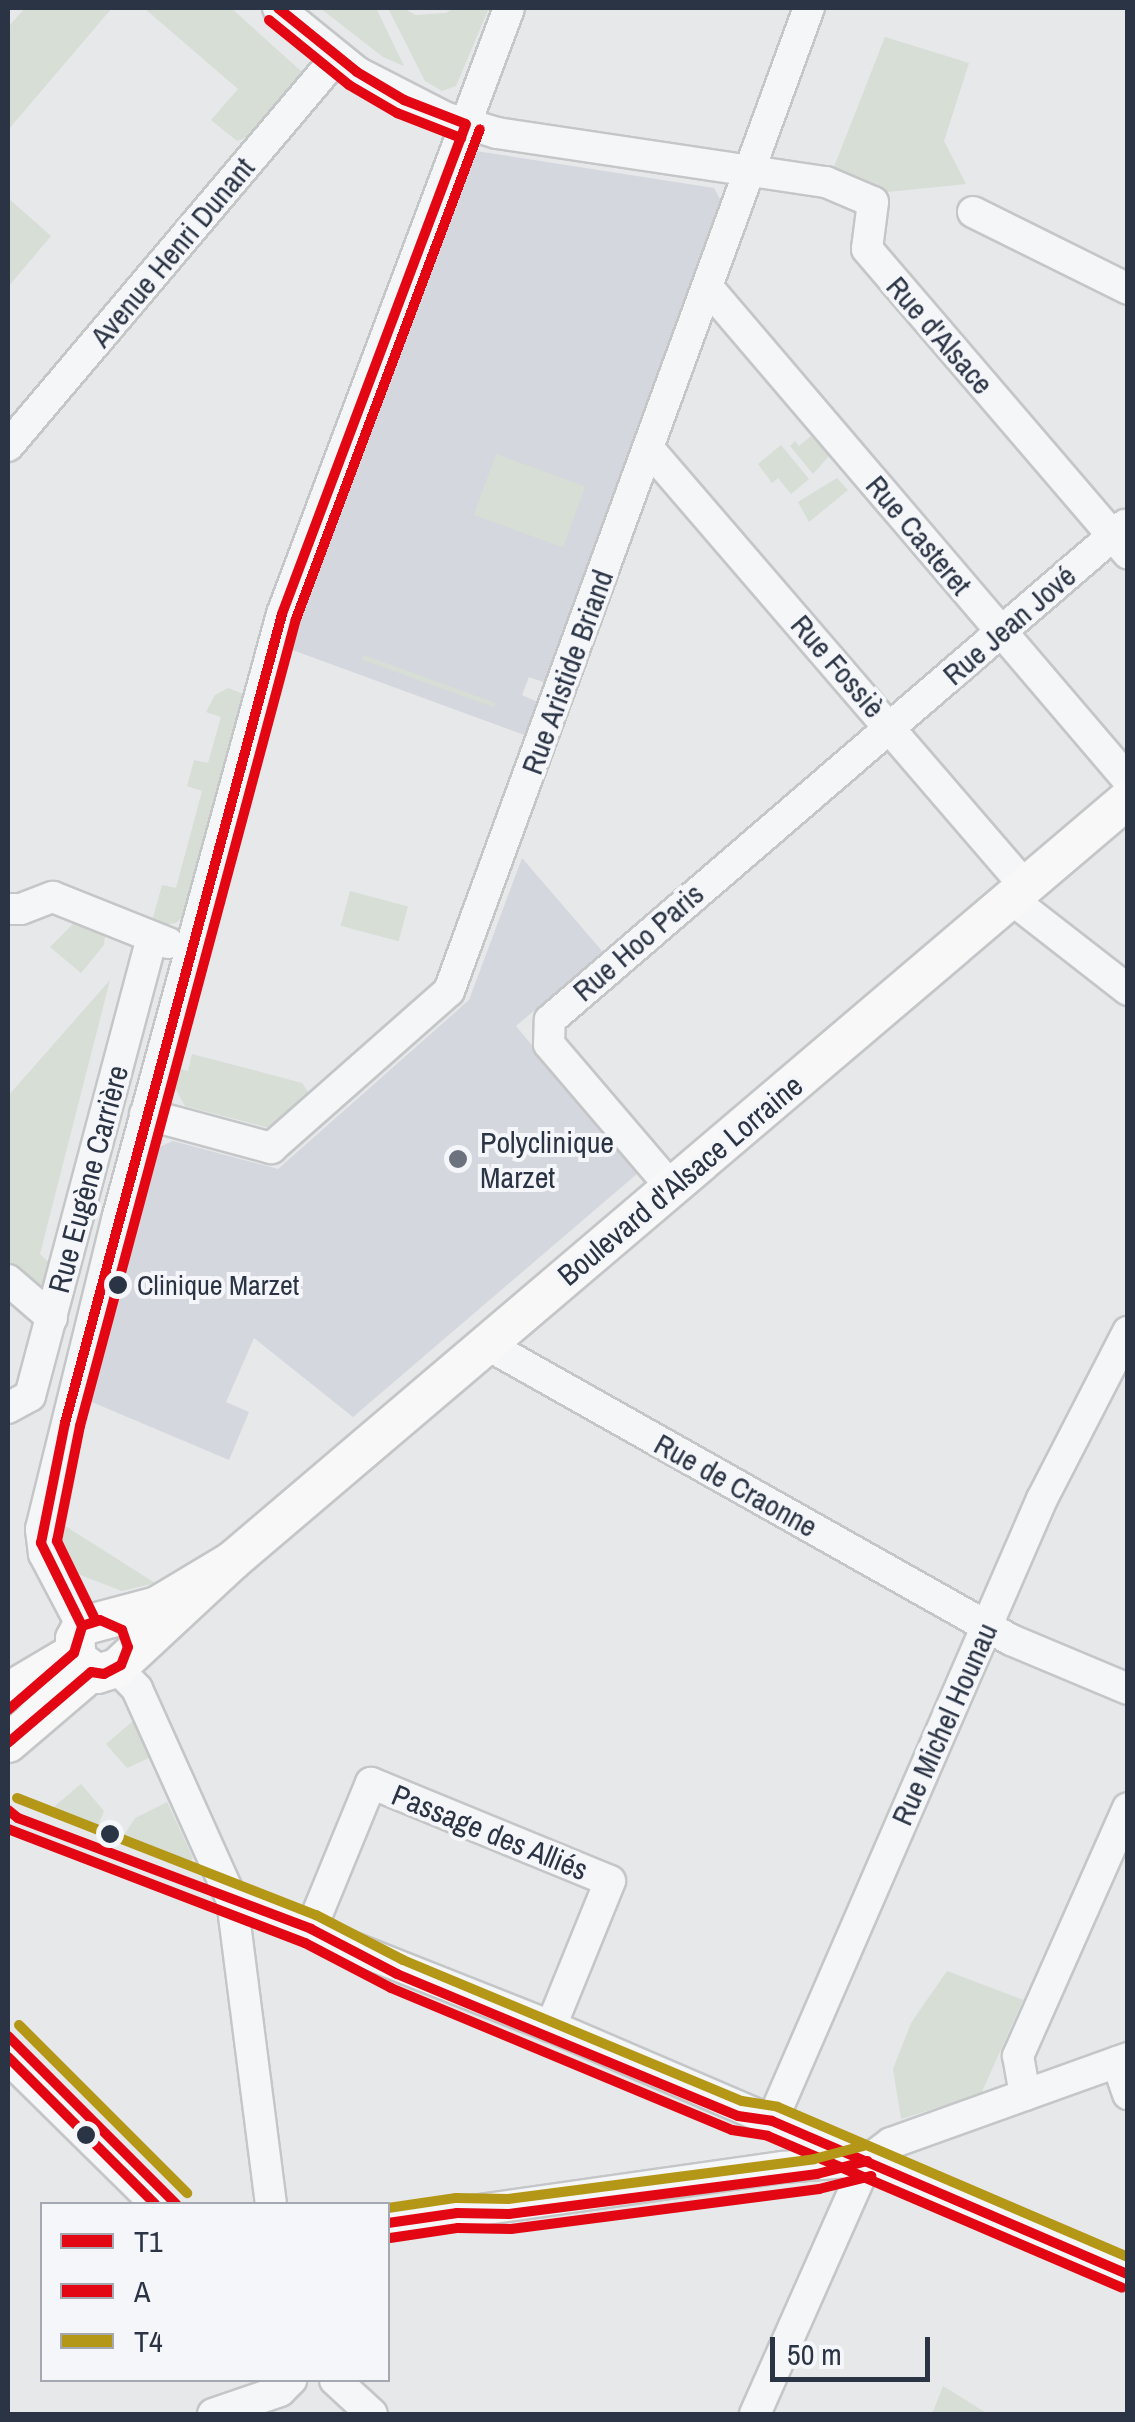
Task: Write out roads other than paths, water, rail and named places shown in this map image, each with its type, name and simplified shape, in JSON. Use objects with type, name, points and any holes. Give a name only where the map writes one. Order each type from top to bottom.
[{"type":"main road","name":"Boulevard d'Alsace Lorraine","points":[[8,1710],[158,1606],[232,1561],[1128,799]]},
{"type":"main road","name":"Boulevard d'Alsace Lorraine","points":[[8,1743],[98,1649]]},
{"type":"main road","points":[[8,1692],[98,1649]]},
{"type":"street","points":[[278,8],[336,57],[404,100],[466,124],[497,134],[750,170]]},
{"type":"street","points":[[271,2202],[232,1900],[137,1689],[98,1649],[44,1554],[41,1529],[145,1114],[282,614],[509,8]]},
{"type":"street","name":"Rue Aristide Briand","points":[[145,1114],[271,1148],[450,991],[710,290],[809,8]]},
{"type":"street","name":"Avenue Henri Dunant","points":[[8,446],[336,57]]},
{"type":"street","name":"Rue d'Alsace","points":[[750,170],[826,182],[873,202],[868,249],[1123,538]]},
{"type":"street","points":[[973,212],[1128,289]]},
{"type":"street","name":"Rue Casteret","points":[[710,290],[1128,780]]},
{"type":"street","name":"Rue Fossiè","points":[[649,449],[890,727],[1018,892],[1128,990]]},
{"type":"street","name":"Rue Jean Jové","points":[[890,727],[1001,632],[1123,538]]},
{"type":"street","name":"Rue Hoo Paris","points":[[672,1187],[549,1044],[550,1020],[890,727]]},
{"type":"street","points":[[12,915],[52,897],[189,951]]},
{"type":"street","name":"Rue Eugène Carrière","points":[[19,1402],[52,1318],[152,937]]},
{"type":"street","points":[[8,1280],[52,1318]]},
{"type":"street","name":"Rue Michel Hounau","points":[[772,2121],[1042,1498],[1127,1333]]},
{"type":"street","name":"Rue de Craonne","points":[[486,1344],[986,1626],[1128,1689]]},
{"type":"street","name":"Passage des Alliés","points":[[310,1930],[371,1784],[610,1881],[551,2026]]},
{"type":"street","points":[[1025,2095],[1018,2056],[1128,1808]]},
{"type":"street","points":[[232,1900],[551,2026],[1128,2274]]},
{"type":"street","points":[[8,2058],[154,2202]]},
{"type":"street","points":[[755,2414],[867,2161],[891,2143],[1122,2060],[1128,2094]]},
{"type":"street","points":[[390,2223],[783,2167],[867,2161]]},
{"type":"street","points":[[214,2414],[280,2391],[289,2382]]},
{"type":"place","name":"Polyclinique Marzet","points":[[458,1159]]},
{"type":"place","name":"Clinique Marzet","points":[[118,1285]]}]
